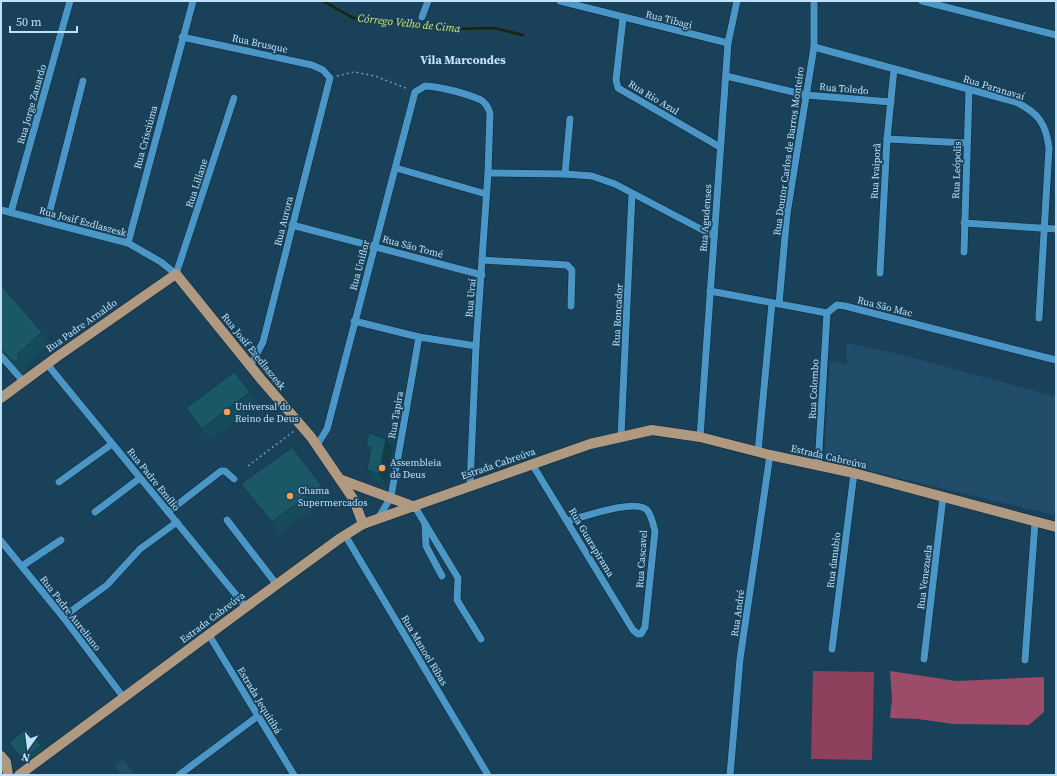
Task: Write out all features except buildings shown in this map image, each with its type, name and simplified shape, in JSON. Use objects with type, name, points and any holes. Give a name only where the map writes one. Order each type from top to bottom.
[{"type":"main road","name":"Rua Padre Arnaldo","points":[[1,398],[176,274]]},
{"type":"main road","name":"Rua Josif Ezedlaszesk","points":[[176,274],[250,366],[317,445],[342,480],[354,500],[363,524]]},
{"type":"main road","name":"Estrada Cabreúva","points":[[19,775],[246,607],[345,535],[363,524],[415,507],[470,485],[590,444],[621,436],[652,430],[700,437],[770,455],[854,473],[1056,527]]},
{"type":"main road","points":[[342,480],[415,507]]},
{"type":"main road","points":[[1,756],[6,762],[8,775]]},
{"type":"street","name":"Rua Jorge Zanardo","points":[[11,212],[70,1]]},
{"type":"street","name":"Rua Crisciúma","points":[[128,243],[193,1]]},
{"type":"street","points":[[422,17],[428,1]]},
{"type":"street","name":"Rua Tibagi","points":[[560,1],[623,18],[728,43]]},
{"type":"street","name":"Rua Agudenses","points":[[700,437],[728,43],[736,1]]},
{"type":"street","name":"Rua Doutor Carlos de Barros Monteiro","points":[[758,452],[787,214],[814,47],[814,1]]},
{"type":"street","points":[[922,1],[1056,35]]},
{"type":"street","name":"Rua Rio Azul","points":[[623,18],[616,80],[618,88],[720,147]]},
{"type":"street","name":"Rua Brusque","points":[[182,38],[312,65],[323,70],[330,78]]},
{"type":"street","name":"Rua Paranavaí","points":[[814,47],[1016,102],[1030,109],[1042,121],[1048,136],[1049,148],[1039,318]]},
{"type":"street","name":"Rua Ivaiporã","points":[[880,273],[887,139],[894,70]]},
{"type":"street","name":"Rua Toledo","points":[[726,76],[806,95],[891,102]]},
{"type":"street","name":"Rua Aurora","points":[[250,366],[263,342],[330,78]]},
{"type":"street","points":[[47,222],[83,81]]},
{"type":"street","name":"Rua Uraí","points":[[417,90],[431,87],[482,101],[488,106],[490,113],[482,275],[476,346],[470,485]]},
{"type":"street","name":"Rua Uniflor","points":[[317,445],[327,429],[354,321],[417,90]]},
{"type":"street","name":"Rua Leópolis","points":[[964,252],[969,90]]},
{"type":"street","name":"Rua Liliane","points":[[176,274],[234,98]]},
{"type":"street","points":[[565,174],[570,119]]},
{"type":"street","points":[[887,139],[967,143]]},
{"type":"street","points":[[396,168],[486,194]]},
{"type":"street","points":[[488,173],[565,174],[592,176],[615,184],[714,236]]},
{"type":"street","name":"Rua Roncador","points":[[621,436],[632,194]]},
{"type":"street","name":"Rua Josif Ezdlaszesk","points":[[1,210],[128,243],[161,262],[176,274]]},
{"type":"street","points":[[964,223],[1056,229]]},
{"type":"street","name":"Rua São Tomé","points":[[292,225],[482,275]]},
{"type":"street","points":[[482,260],[567,265],[572,270],[571,306]]},
{"type":"street","points":[[710,291],[827,313]]},
{"type":"street","name":"Rua São Mac","points":[[827,313],[837,305],[845,306],[1056,360]]},
{"type":"street","name":"Rua Colombo","points":[[818,466],[827,313]]},
{"type":"street","points":[[354,321],[419,337],[476,346]]},
{"type":"street","name":"Rua Tapira","points":[[391,497],[419,337]]},
{"type":"street","points":[[1,356],[23,381]]},
{"type":"street","name":"Rua Padre Emílio","points":[[47,364],[246,607]]},
{"type":"street","points":[[59,482],[112,444]]},
{"type":"street","name":"Rua André","points":[[730,775],[740,659],[770,455]]},
{"type":"street","name":"Rua Guarapirama","points":[[532,464],[633,630]]},
{"type":"street","points":[[168,512],[222,471],[225,471],[234,479]]},
{"type":"street","name":"Rua danubio","points":[[832,649],[854,473]]},
{"type":"street","points":[[95,512],[140,478]]},
{"type":"street","points":[[377,520],[391,497]]},
{"type":"street","name":"Rua Venezuela","points":[[924,659],[943,497]]},
{"type":"street","name":"Rua Cascavel","points":[[568,521],[629,506],[641,507],[647,510],[651,516],[655,531],[645,627],[641,634],[638,634],[633,630]]},
{"type":"street","points":[[415,507],[458,578],[457,600],[481,639]]},
{"type":"street","points":[[228,520],[277,585]]},
{"type":"street","points":[[63,618],[107,585],[140,549],[177,522]]},
{"type":"street","points":[[1024,660],[1036,522]]},
{"type":"street","points":[[425,523],[426,546],[442,576]]},
{"type":"street","name":"Rua Manoel Ribas","points":[[345,535],[488,775]]},
{"type":"street","points":[[22,566],[61,540]]},
{"type":"street","name":"Rua Padre Aureliano","points":[[1,541],[63,618],[124,698]]},
{"type":"street","name":"Estrada Jequitibá","points":[[209,635],[294,775]]},
{"type":"street","points":[[179,775],[258,716]]},
{"type":"path","points":[[330,78],[354,72],[375,76],[417,90]]},
{"type":"path","points":[[248,466],[300,426]]},
{"type":"shaded area","points":[[847,343],[895,353],[1056,397],[1056,500],[1054,515],[824,460],[830,361],[847,365]]},
{"type":"shaded area","points":[[813,671],[874,672],[872,760],[811,759]]},
{"type":"shaded area","points":[[890,671],[956,681],[1044,677],[1044,712],[1029,725],[953,724],[918,719],[890,718],[892,699]]},
{"type":"shaded area","points":[[123,759],[135,775],[122,775],[115,765]]},
{"type":"waterway","name":"Córrego Velho de Cima","points":[[323,1],[353,18],[372,22],[394,21],[452,29],[494,28],[523,35]]},
{"type":"place","name":"Universal do Reino de Deus","points":[[227,412]]},
{"type":"place","name":"Assembleia de Deus","points":[[382,468]]},
{"type":"place","name":"Chama Supermercados","points":[[290,496]]},
{"type":"district","name":"Vila Marcondes","points":[[463,60]]}]
